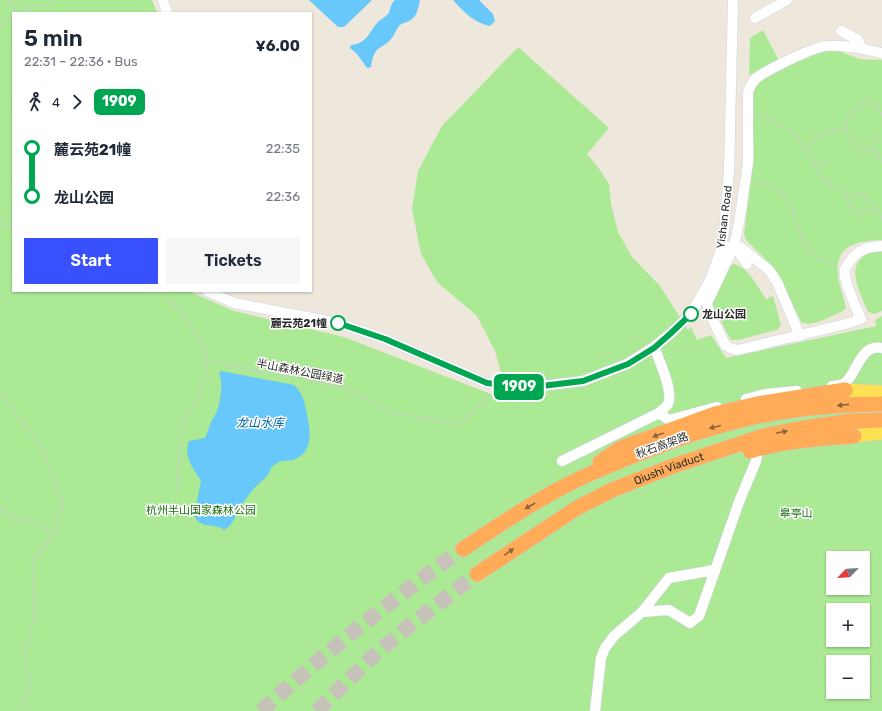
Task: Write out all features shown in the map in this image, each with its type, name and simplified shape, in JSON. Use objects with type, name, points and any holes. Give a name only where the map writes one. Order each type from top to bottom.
[{"type":"highway","points":[[564,486],[621,448],[715,414],[757,404],[845,390]]},
{"type":"highway","name":"秋石高架路","points":[[463,549],[514,515],[564,486],[664,444],[709,429],[779,412],[848,404],[882,404]]},
{"type":"highway","name":"Qiushi Viaduct","points":[[477,574],[577,508],[612,490],[673,466],[763,436],[803,428],[852,421],[882,420]]},
{"type":"highway","points":[[612,490],[676,475],[716,460],[758,449],[807,439],[854,436]]},
{"type":"main road","points":[[845,390],[882,392]]},
{"type":"main road","points":[[854,436],[882,433]]},
{"type":"street","points":[[163,0],[167,12]]},
{"type":"street","name":"Yishan Road","points":[[209,292],[234,303],[338,323],[385,339],[487,383],[525,388],[583,381],[628,364],[654,348],[691,314],[710,280],[721,249],[729,172],[733,0]]},
{"type":"street","points":[[755,18],[787,0]]},
{"type":"street","points":[[841,31],[858,40],[862,49]]},
{"type":"street","points":[[882,53],[862,49],[827,46],[816,48],[757,77],[750,84],[748,92],[748,163],[739,223],[734,246],[707,303],[708,309],[725,345],[732,349],[738,350],[800,336],[861,319],[846,281],[845,270],[857,253],[868,247],[882,246]]},
{"type":"street","points":[[721,249],[734,246],[740,247],[769,270],[776,282],[800,336]]},
{"type":"street","points":[[734,246],[747,264]]},
{"type":"street","points":[[659,413],[669,420],[766,394],[844,384],[852,375],[866,351],[878,347],[882,348]]},
{"type":"street","points":[[562,461],[659,413],[667,404],[669,398],[668,388],[654,348]]},
{"type":"street","points":[[642,612],[669,610],[690,623],[699,616],[739,502],[756,461],[758,449]]},
{"type":"street","points":[[595,711],[601,658],[605,648],[614,636],[642,612],[669,578],[714,570]]},
{"type":"path","points":[[8,0],[15,12]]},
{"type":"path","points":[[18,12],[33,6],[48,5],[50,0]]},
{"type":"path","points":[[0,24],[12,16]]},
{"type":"path","points":[[882,114],[877,106],[869,102],[856,108],[848,115],[845,122],[846,128],[854,143],[865,150],[872,148],[882,161]]},
{"type":"path","points":[[748,114],[762,115],[787,129],[796,136],[806,148],[821,178],[848,196],[848,205],[860,214],[876,209]]},
{"type":"path","points":[[806,148],[820,136],[832,129],[846,128]]},
{"type":"path","points":[[872,137],[882,140]]},
{"type":"path","points":[[814,162],[830,164]]},
{"type":"path","points":[[746,177],[781,191],[788,199],[806,246],[812,255],[818,259],[828,262],[848,265]]},
{"type":"path","points":[[848,196],[859,194],[873,202],[882,221]]},
{"type":"path","points":[[0,223],[12,229]]},
{"type":"path","points":[[160,292],[183,312],[201,342],[208,361],[199,398],[181,424],[177,490]]},
{"type":"path","name":"半山森林公园绿道","points":[[208,361],[344,387],[391,413],[458,423],[505,386]]},
{"type":"path","points":[[0,393],[42,447],[63,503],[54,534],[32,563],[36,615],[24,653],[30,686],[20,711]]},
{"type":"path","points":[[0,510],[23,521],[42,525],[54,534]]},
{"type":"green space","name":"杭州半山国家森林公园","points":[[0,0],[152,0],[157,12],[12,12],[12,292],[192,292],[234,311],[344,337],[509,401],[495,351],[477,316],[437,282],[421,254],[412,209],[418,171],[442,126],[518,47],[609,128],[587,154],[609,184],[611,204],[618,232],[632,257],[660,286],[688,330],[691,327],[697,340],[711,335],[726,358],[876,326],[875,320],[882,316],[882,711],[0,711]]},
{"type":"green space","points":[[763,30],[778,59],[749,75],[750,38]]},
{"type":"green space","points":[[820,49],[837,50],[859,59],[882,60],[882,240],[856,244],[843,251],[838,266],[838,277],[846,308],[843,311],[822,321],[811,324],[801,322],[779,275],[746,240],[744,234],[754,157],[752,97],[755,86],[760,81]]},
{"type":"green space","points":[[876,251],[882,252],[882,311],[875,314],[868,312],[857,285],[856,268],[859,261],[865,255]]},
{"type":"green space","points":[[734,264],[744,269],[749,274],[766,299],[773,296],[781,325],[777,330],[738,340],[731,340],[712,304],[729,266]]},
{"type":"water","points":[[309,0],[372,0],[344,27],[338,27]]},
{"type":"water","points":[[395,0],[420,0],[414,17],[397,28],[392,38],[376,51],[371,67],[367,68],[357,54],[350,48],[351,45],[361,42],[367,37],[378,22],[388,14],[392,3]]},
{"type":"water","points":[[453,0],[479,0],[493,14],[495,21],[490,26],[474,20]]},
{"type":"water","name":"龙山水库","points":[[221,371],[294,385],[302,395],[310,435],[304,453],[300,457],[293,460],[280,462],[273,466],[269,473],[245,501],[231,524],[224,530],[205,525],[198,521],[194,516],[201,481],[192,467],[187,452],[189,441],[205,438],[217,411],[221,395],[221,381],[219,373]]},
{"type":"tunnel","points":[[261,711],[359,627],[410,587],[463,549]]},
{"type":"tunnel","points":[[317,711],[371,658],[408,627],[477,574]]},
{"type":"bus line","name":"1909","points":[[338,323],[385,339],[487,383],[525,388],[583,381],[628,364],[654,348],[691,314]]},
{"type":"place","name":"龙山公园","points":[[691,314]]},
{"type":"place","name":"麓云苑21幢","points":[[338,323]]},
{"type":"park label","name":"皋亭山","points":[[796,513]]}]
